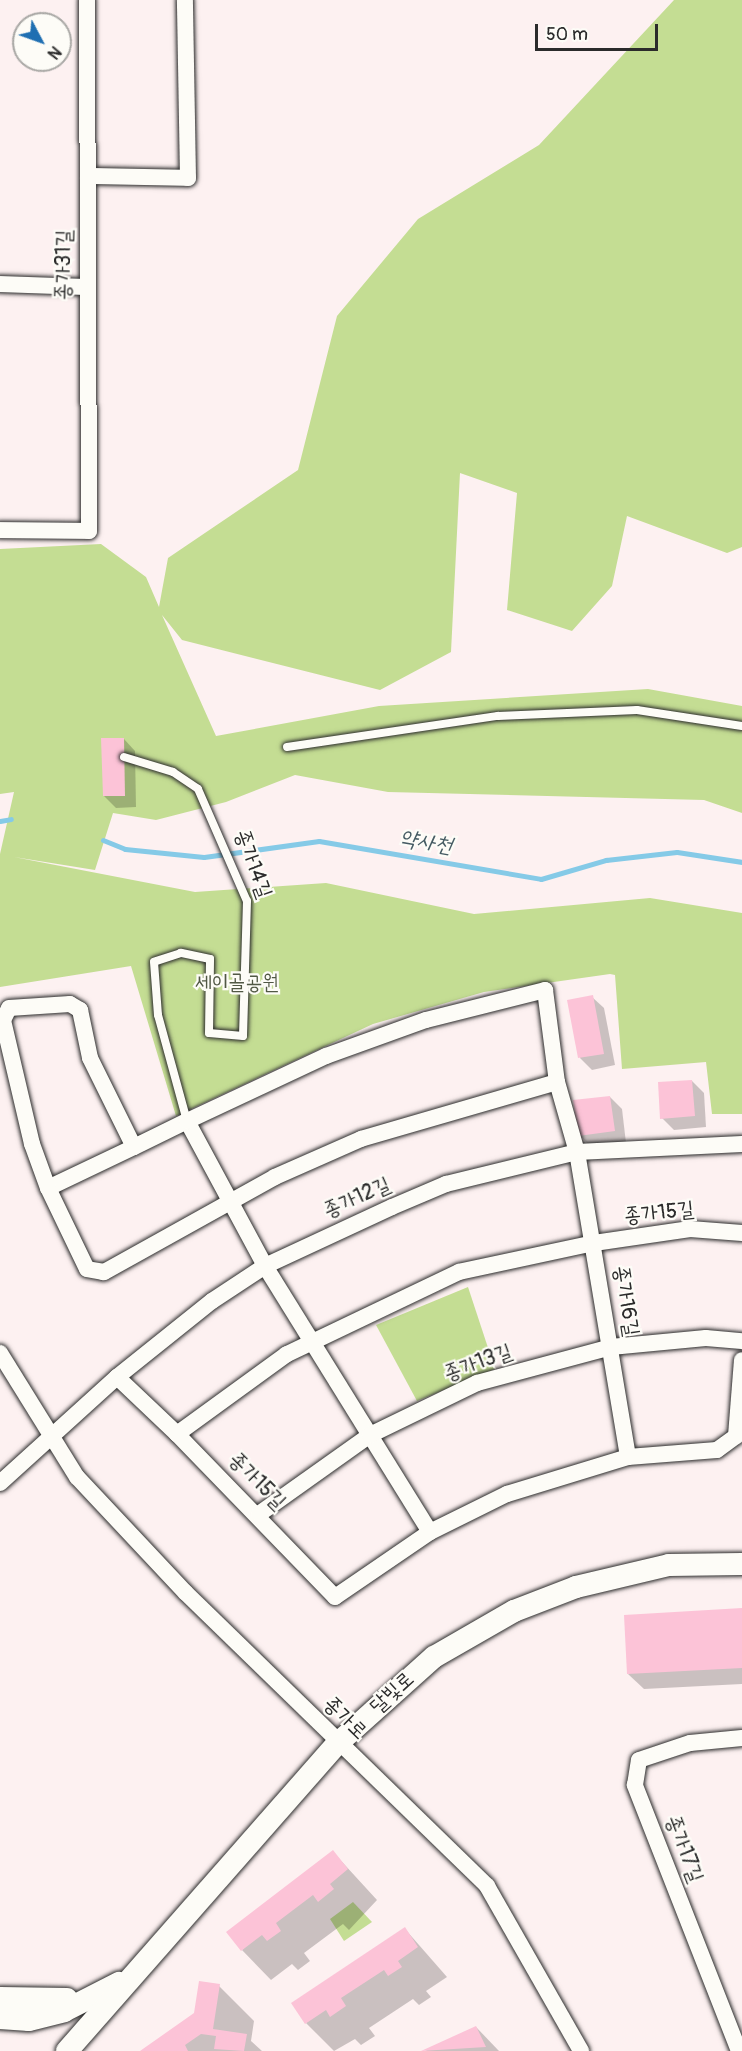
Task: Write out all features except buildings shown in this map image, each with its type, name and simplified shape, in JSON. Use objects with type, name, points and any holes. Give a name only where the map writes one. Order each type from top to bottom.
[{"type":"main road","name":"달빛로","points":[[67,2051],[338,1743],[434,1657],[544,1597],[642,1569],[742,1564]]},
{"type":"main road","name":"달빛로","points":[[0,2018],[29,2020],[95,1997],[133,1975]]},
{"type":"main road","points":[[0,1998],[95,1997]]},
{"type":"street","name":"종가31길","points":[[0,530],[89,531],[85,287],[88,176],[87,0]]},
{"type":"street","points":[[88,176],[188,178],[185,0]]},
{"type":"street","points":[[0,284],[85,287]]},
{"type":"street","points":[[48,1188],[326,1056],[426,1020],[545,990],[557,1082],[577,1152]]},
{"type":"street","points":[[134,1147],[90,1058],[80,1010],[70,1004],[9,1008],[3,1020],[16,1090],[48,1188],[87,1269],[104,1272],[229,1201],[361,1139],[557,1082]]},
{"type":"street","points":[[187,1121],[265,1266],[430,1532]]},
{"type":"street","name":"종가12길","points":[[50,1437],[117,1377],[265,1266],[446,1184],[577,1152],[742,1144]]},
{"type":"street","name":"종가16길","points":[[577,1152],[628,1457]]},
{"type":"street","name":"종가15길","points":[[742,1233],[690,1229],[594,1243],[459,1272],[310,1341],[177,1434],[259,1514],[335,1597],[430,1532],[507,1494],[628,1457],[717,1450],[736,1436],[742,1360]]},
{"type":"street","name":"종가13길","points":[[259,1514],[370,1435],[477,1383],[611,1347],[706,1338],[742,1341]]},
{"type":"street","name":"종가로","points":[[0,1353],[50,1437],[77,1476],[186,1593],[487,1886],[581,2051]]},
{"type":"street","points":[[117,1377],[177,1434]]},
{"type":"street","points":[[0,1483],[50,1437]]},
{"type":"street","name":"종가17길","points":[[739,2051],[635,1785],[639,1760],[690,1743],[742,1738]]},
{"type":"lane","points":[[286,747],[498,716],[637,710],[742,726]]},
{"type":"lane","name":"종가14길","points":[[124,757],[174,772],[198,789],[247,901],[243,1036],[209,1033],[210,959],[181,953],[154,962],[158,1015],[187,1121]]},
{"type":"green space","name":"세이골공원","points":[[674,0],[742,0],[742,547],[727,553],[627,516],[612,586],[572,631],[507,610],[517,493],[460,473],[451,652],[380,690],[182,640],[162,615],[216,736],[379,706],[648,689],[742,706],[742,813],[704,800],[388,792],[295,775],[226,802],[156,820],[113,813],[95,870],[14,857],[195,892],[326,883],[474,914],[650,898],[742,913],[742,1114],[712,1114],[706,1062],[622,1069],[615,975],[610,974],[484,992],[373,1024],[176,1116],[131,966],[0,987],[0,854],[14,792],[0,794],[0,549],[101,544],[146,577],[159,607],[168,558],[298,470],[337,316],[418,219],[539,145]]},
{"type":"green space","points":[[468,1287],[495,1369],[417,1401],[376,1325]]},
{"type":"green space","points":[[353,1902],[372,1922],[344,1941],[330,1919]]},
{"type":"waterway","name":"약사천","points":[[0,821],[11,819]]},
{"type":"waterway","name":"약사천","points":[[103,840],[125,849],[204,857],[319,841],[541,879],[606,860],[677,852],[742,862]]}]
